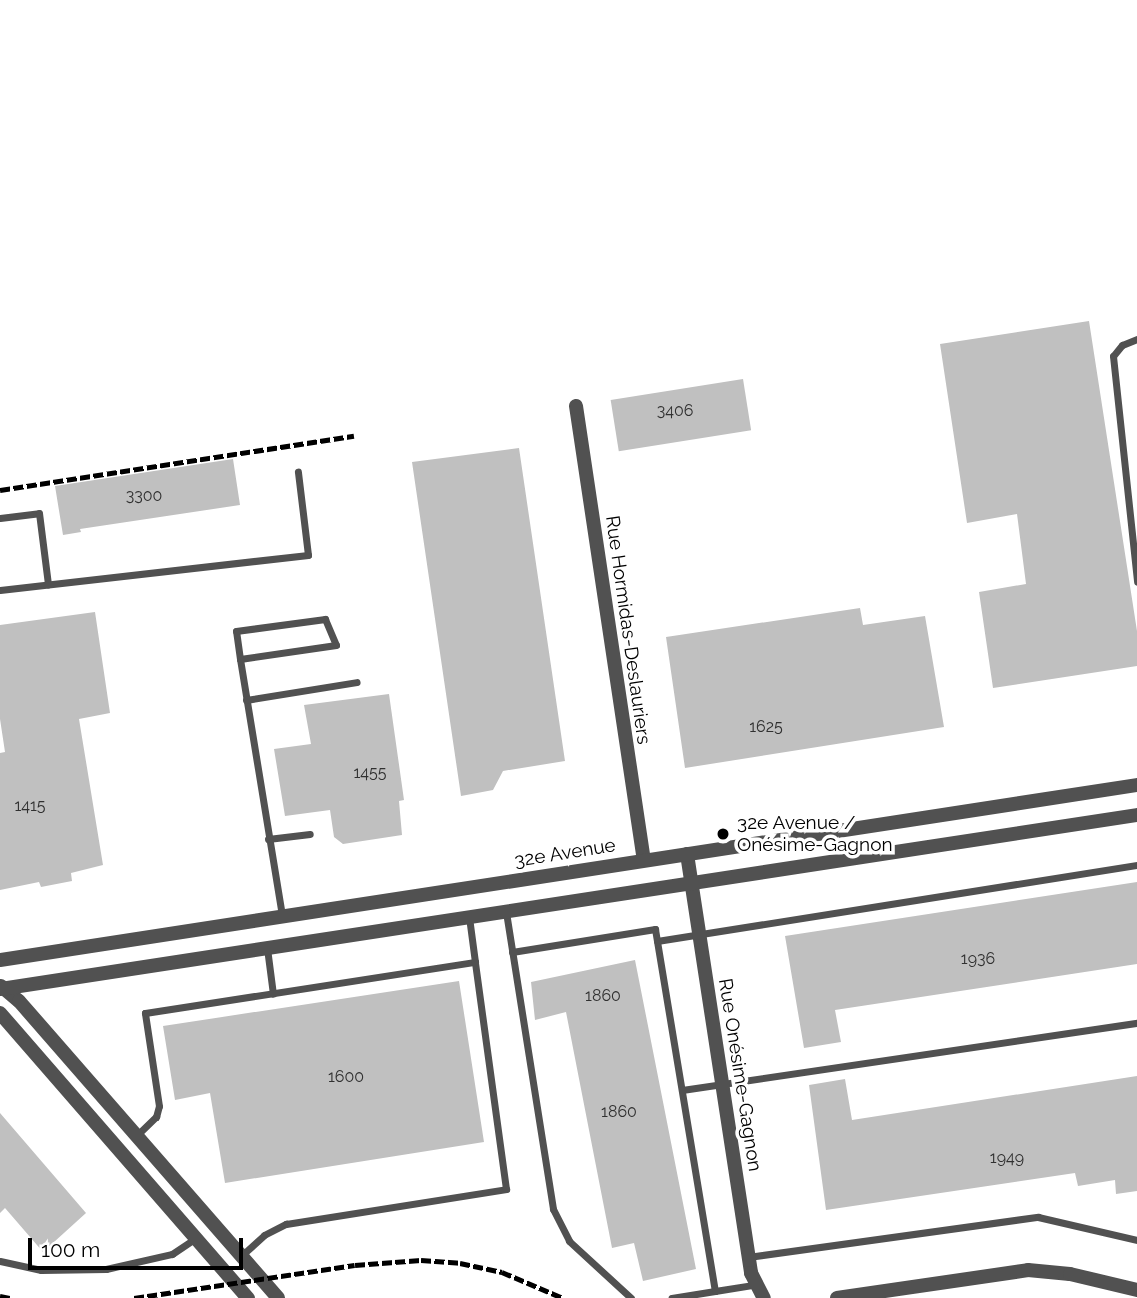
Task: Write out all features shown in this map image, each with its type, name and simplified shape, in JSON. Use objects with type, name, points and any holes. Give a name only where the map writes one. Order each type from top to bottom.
[{"type":"street","name":"Rue Hormidas-Deslauriers","points":[[576,406],[643,860]]},
{"type":"street","name":"32e Avenue","points":[[0,960],[1137,785]]},
{"type":"street","points":[[2,987],[1137,815]]},
{"type":"street","name":"Rue Onésime-Gagnon","points":[[687,854],[748,1256],[754,1284],[764,1298]]},
{"type":"street","points":[[2,987],[278,1298]]},
{"type":"street","points":[[0,1013],[248,1298]]},
{"type":"street","points":[[210,1254],[226,1239]]},
{"type":"street","points":[[837,1298],[1018,1270],[1059,1272],[1137,1290]]},
{"type":"lane","points":[[1137,339],[1122,345],[1113,356],[1137,582]]},
{"type":"lane","points":[[0,590],[308,555],[298,472]]},
{"type":"lane","points":[[0,518],[39,513],[48,584]]},
{"type":"lane","points":[[240,659],[336,645],[325,619],[236,631],[240,659],[246,700],[268,839],[282,917]]},
{"type":"lane","points":[[246,700],[357,682]]},
{"type":"lane","points":[[268,839],[310,834]]},
{"type":"lane","points":[[657,941],[1137,865]]},
{"type":"lane","points":[[506,911],[554,1209],[569,1241],[631,1298]]},
{"type":"lane","points":[[241,1256],[264,1235],[286,1224],[506,1189],[469,916]]},
{"type":"lane","points":[[512,952],[655,929],[715,1291]]},
{"type":"lane","points":[[267,948],[273,994]]},
{"type":"lane","points":[[136,1136],[156,1117],[159,1106],[145,1013],[475,962]]},
{"type":"lane","points":[[682,1090],[1137,1023]]},
{"type":"lane","points":[[748,1256],[1038,1217],[1137,1240]]},
{"type":"lane","points":[[0,1261],[41,1270],[106,1269],[172,1254],[196,1238]]},
{"type":"lane","points":[[672,1298],[754,1284]]},
{"type":"building","points":[[1089,321],[1137,631],[1137,666],[993,688],[979,592],[1026,584],[1017,514],[967,523],[940,344]]},
{"type":"building","points":[[743,379],[751,430],[619,451],[611,400]]},
{"type":"building","points":[[519,448],[565,761],[503,771],[493,790],[461,796],[412,462]]},
{"type":"building","points":[[233,459],[240,505],[80,529],[81,532],[63,535],[55,486]]},
{"type":"building","points":[[860,608],[863,625],[925,616],[944,727],[685,768],[666,637]]},
{"type":"building","points":[[95,612],[110,713],[79,719],[103,865],[71,873],[72,881],[41,887],[39,882],[0,890],[0,753],[5,752],[0,719],[0,625]]},
{"type":"building","points":[[389,694],[404,800],[399,801],[402,835],[343,844],[334,837],[330,810],[285,816],[274,749],[311,744],[304,705]]},
{"type":"building","points":[[1137,882],[1137,964],[835,1010],[841,1042],[804,1048],[785,936]]},
{"type":"building","points":[[635,960],[696,1269],[643,1281],[634,1243],[612,1248],[566,1012],[535,1020],[531,982]]},
{"type":"building","points":[[459,981],[484,1142],[225,1183],[210,1093],[175,1100],[163,1026]]},
{"type":"building","points":[[1137,1076],[1137,1191],[1116,1194],[1115,1180],[1078,1186],[1075,1173],[826,1210],[809,1085],[845,1079],[852,1120]]},
{"type":"building","points":[[0,1113],[86,1213],[43,1252],[5,1208],[0,1213]]},
{"type":"railway","points":[[0,490],[354,436]]},
{"type":"railway","points":[[134,1298],[355,1265],[421,1260],[460,1263],[502,1272],[563,1298]]},
{"type":"railway","points":[[0,1296],[10,1298]]},
{"type":"place","name":"32e Avenue / Onésime-Gagnon","points":[[723,834]]}]
